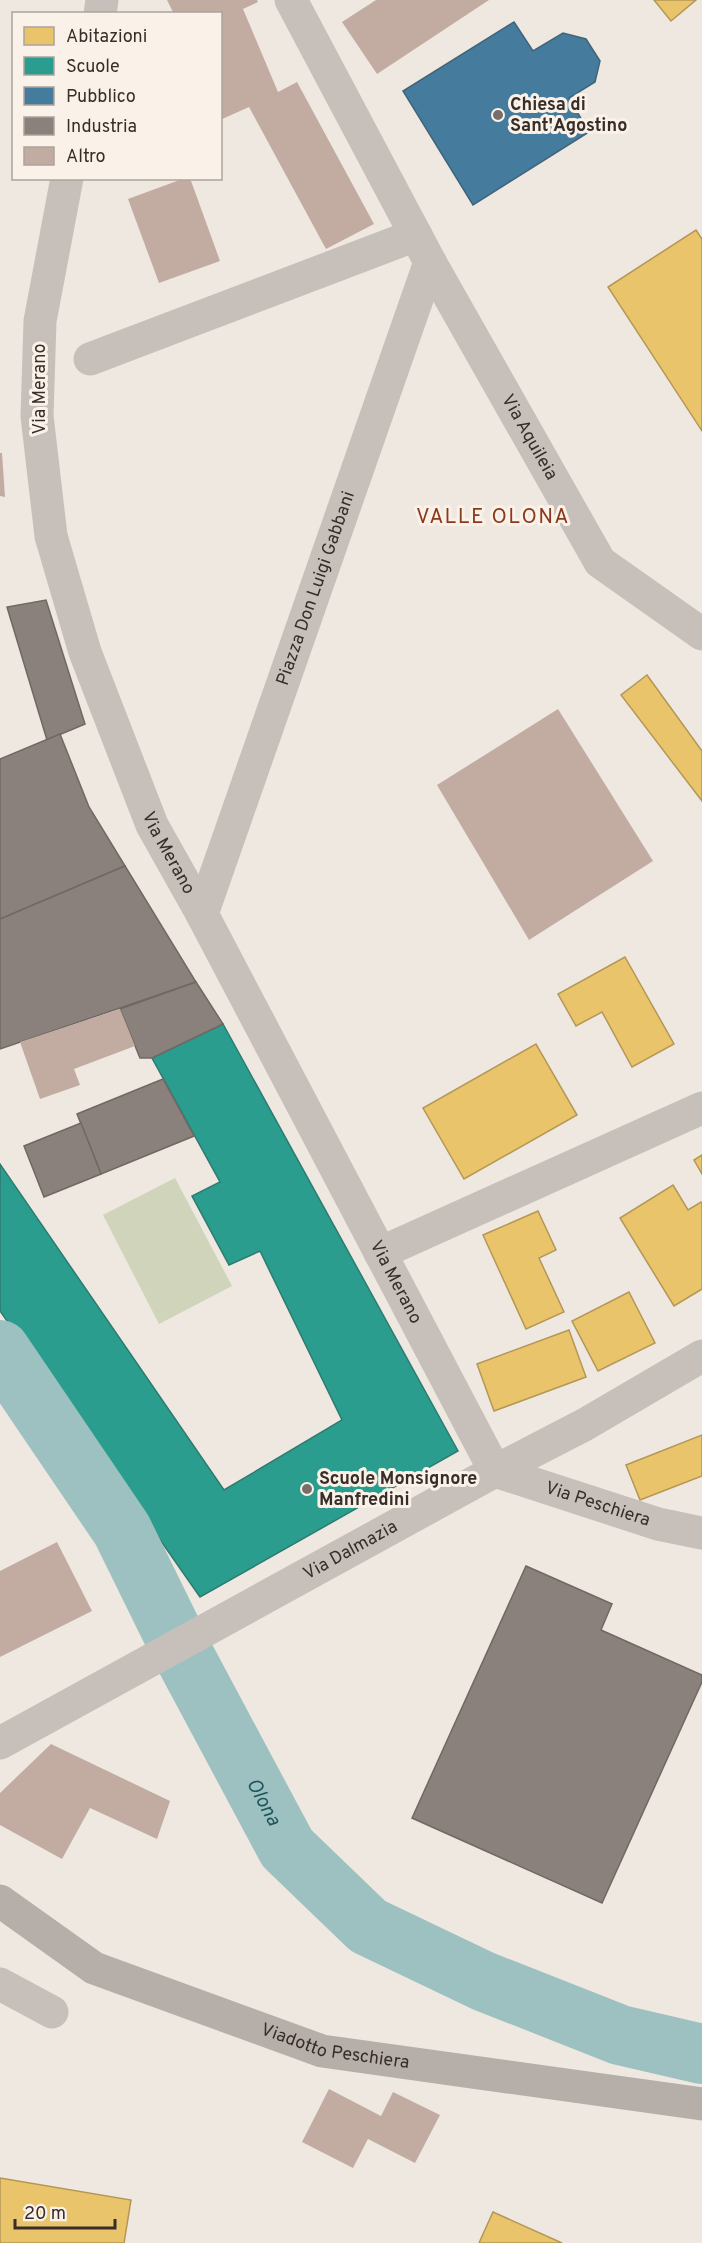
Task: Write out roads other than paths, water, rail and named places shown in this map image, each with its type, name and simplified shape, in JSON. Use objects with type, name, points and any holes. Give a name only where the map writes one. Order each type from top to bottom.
[{"type":"main road","name":"Viadotto Peschiera","points":[[0,1901],[94,1968],[322,2051],[702,2104]]},
{"type":"street","name":"Via Aquileia","points":[[291,0],[423,249],[600,562],[702,634]]},
{"type":"street","name":"Via Merano","points":[[67,180],[40,321],[36,416],[51,536],[85,652],[152,825],[202,914],[495,1471]]},
{"type":"street","points":[[90,358],[423,249]]},
{"type":"street","name":"Piazza Don Luigi Gabbani","points":[[202,914],[423,249]]},
{"type":"street","points":[[380,1253],[702,1108]]},
{"type":"street","name":"Via Dalmazia","points":[[0,1743],[495,1471],[585,1425],[702,1356]]},
{"type":"street","name":"Via Peschiera","points":[[495,1471],[658,1524],[702,1533]]},
{"type":"street","points":[[0,1984],[52,2012]]},
{"type":"waterway","name":"Olona","points":[[0,1350],[122,1530],[180,1648],[287,1848],[368,1926],[483,1981],[620,2035],[702,2054]]},
{"type":"place","name":"Chiesa di Sant'Agostino","points":[[498,115]]},
{"type":"place","name":"Scuole Monsignore Manfredini","points":[[307,1489]]},
{"type":"district","name":"VALLE OLONA","points":[[493,517]]}]
